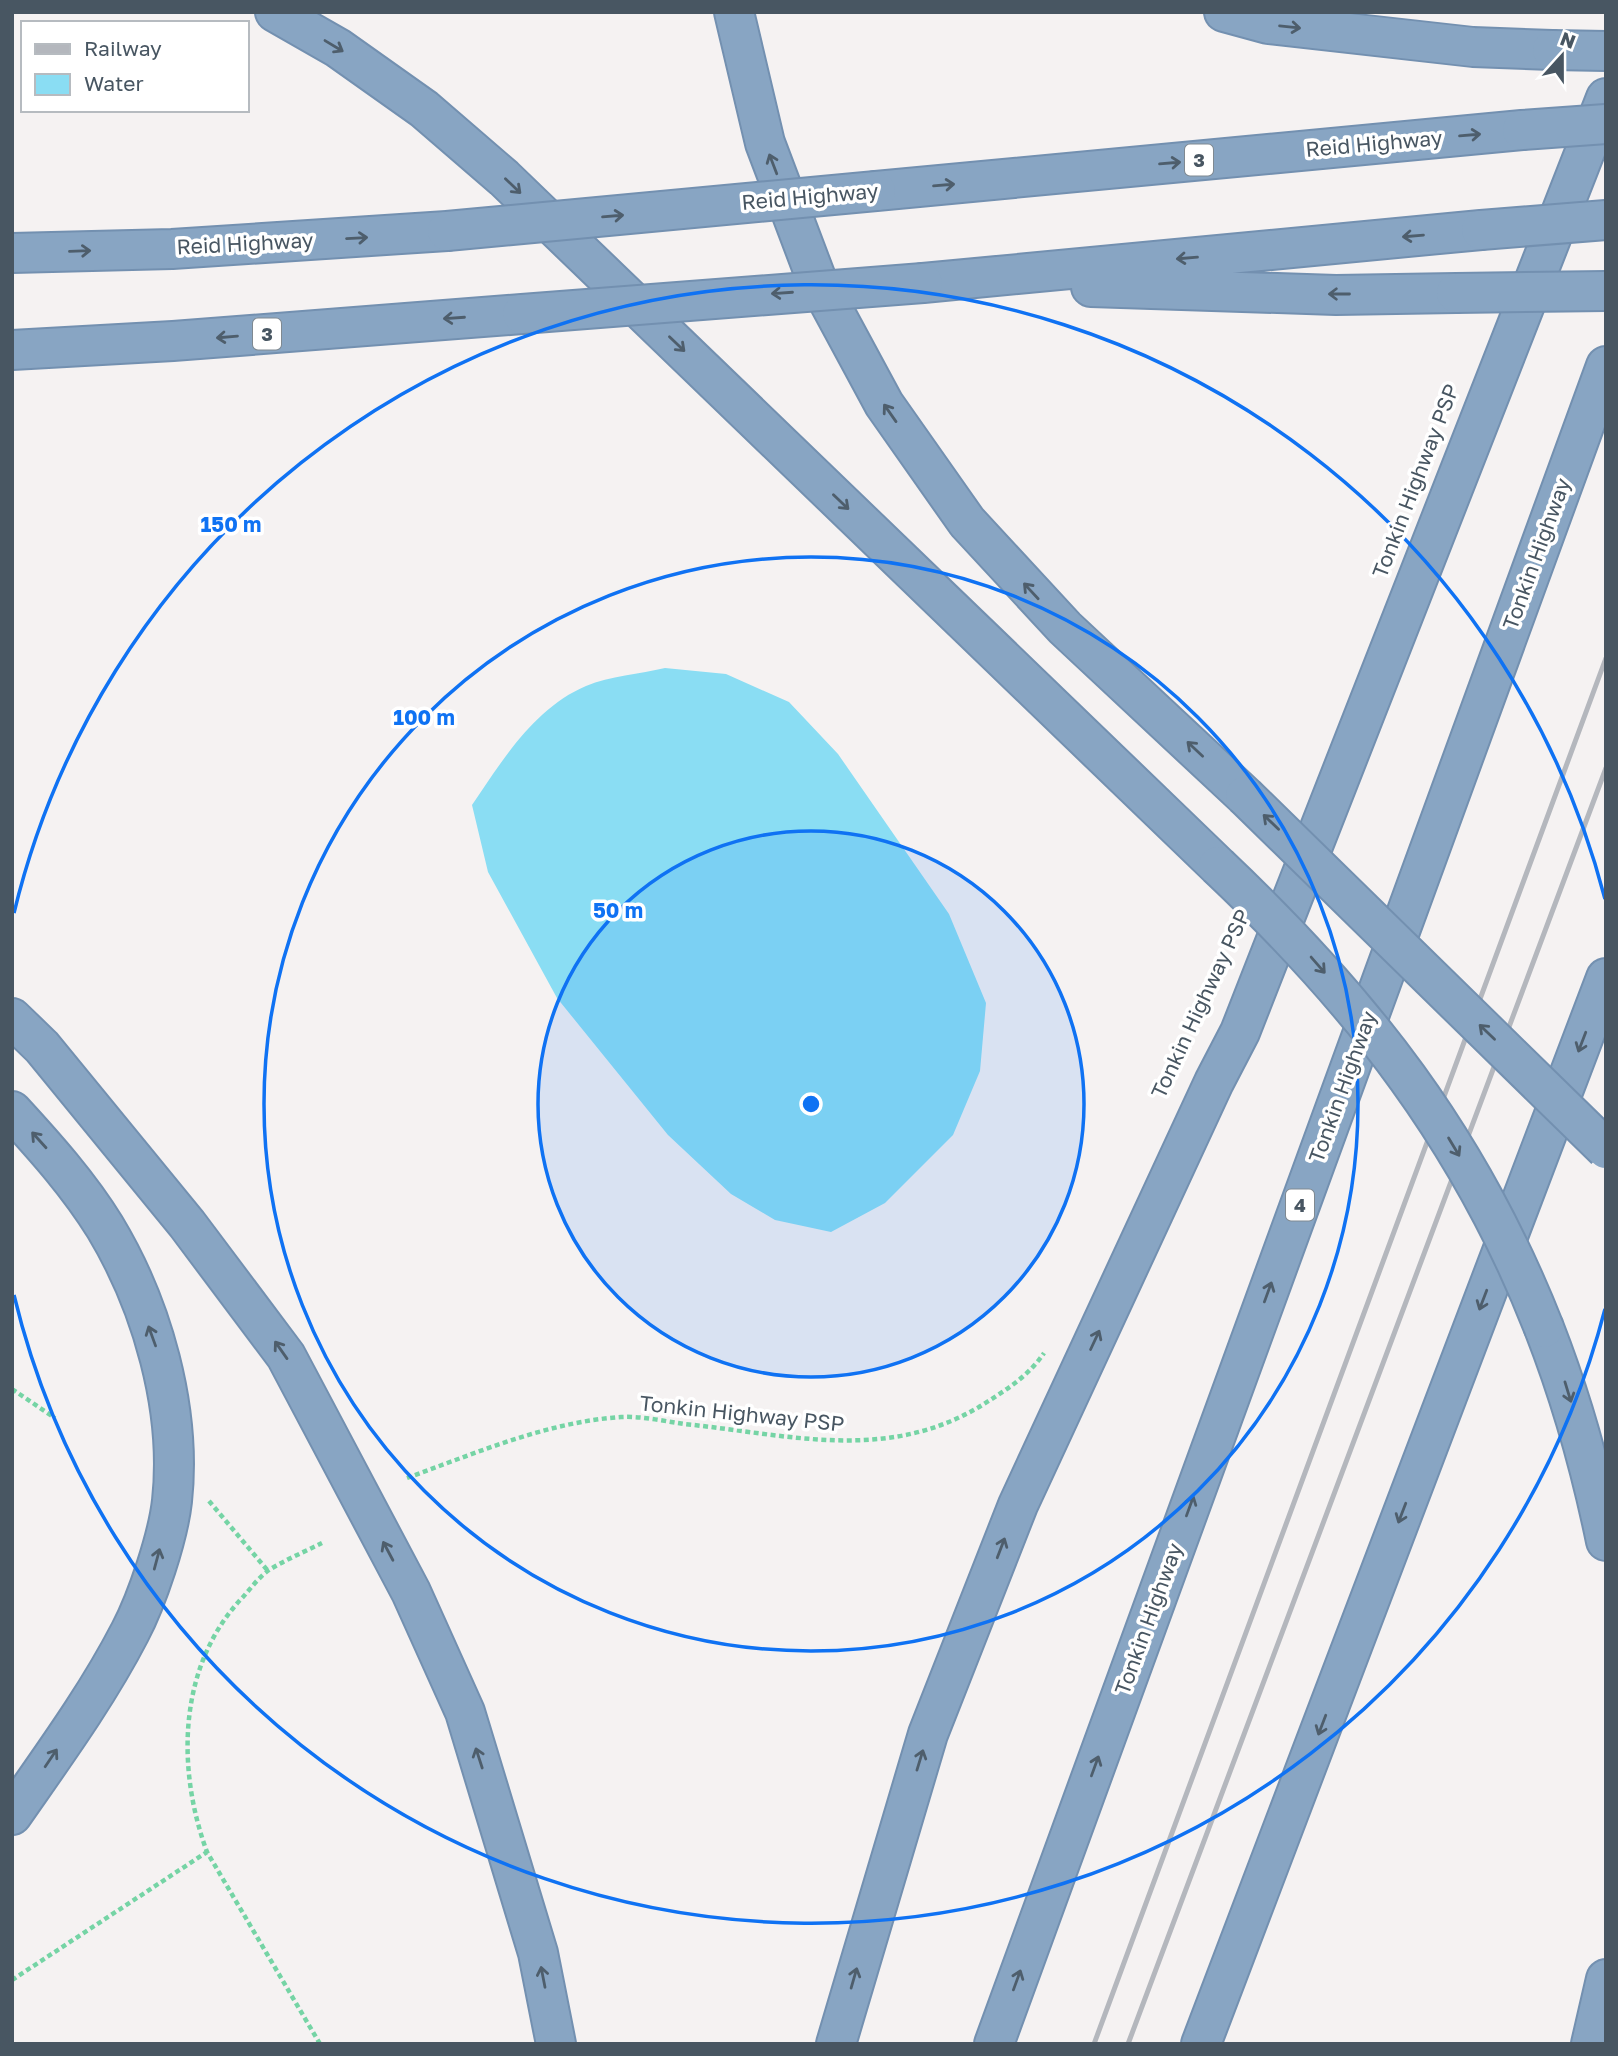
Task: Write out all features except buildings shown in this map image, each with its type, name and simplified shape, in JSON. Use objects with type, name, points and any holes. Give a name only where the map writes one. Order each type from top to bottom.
[{"type":"highway","points":[[275,12],[338,48],[424,108],[504,177],[1312,958],[1370,1026],[1430,1107],[1482,1193],[1527,1284],[1563,1378],[1592,1474],[1606,1541]]},
{"type":"highway","points":[[734,12],[765,143],[811,265],[884,404],[967,522],[1065,628],[1245,796],[1606,1149]]},
{"type":"highway","points":[[1224,12],[1268,24],[1473,47],[1606,51]]},
{"type":"highway","points":[[836,2044],[928,1734],[1018,1505],[1214,1082],[1240,1032],[1606,98]]},
{"type":"highway","name":"Reid Highway","points":[[12,253],[172,249],[447,231],[1606,124]]},
{"type":"highway","name":"3","points":[[12,350],[173,341],[923,283],[1606,220]]},
{"type":"highway","points":[[923,283],[1336,295],[1606,291]]},
{"type":"highway","name":"Tonkin Highway","points":[[994,2044],[1606,366]]},
{"type":"highway","points":[[1201,2044],[1606,978]]},
{"type":"highway","points":[[12,1018],[42,1047],[187,1224],[286,1356],[411,1592],[465,1713],[531,1929],[556,2044]]},
{"type":"highway","points":[[12,1111],[57,1160],[105,1227],[133,1283],[160,1361],[172,1437],[172,1502],[153,1574],[131,1631],[96,1691],[12,1815]]},
{"type":"highway","points":[[1591,2044],[1606,1979]]},
{"type":"path","name":"Tonkin Highway PSP","points":[[407,1478],[501,1444],[570,1424],[623,1417],[834,1443],[889,1440],[961,1418],[1010,1388],[1046,1349]]},
{"type":"path","points":[[12,1389],[55,1418]]},
{"type":"path","points":[[202,1493],[268,1571]]},
{"type":"path","points":[[320,2044],[207,1852],[195,1821],[188,1772],[187,1718],[200,1664],[223,1618],[268,1571],[321,1543]]},
{"type":"path","points":[[12,1980],[207,1852]]},
{"type":"water","points":[[665,668],[726,674],[789,702],[838,754],[949,914],[986,1003],[980,1071],[953,1135],[885,1203],[831,1232],[775,1220],[731,1194],[668,1135],[557,998],[488,872],[472,805],[521,737],[550,708],[586,686],[615,677]]},
{"type":"railway","points":[[1094,2044],[1606,658]]},
{"type":"railway","points":[[1128,2044],[1606,768]]}]
